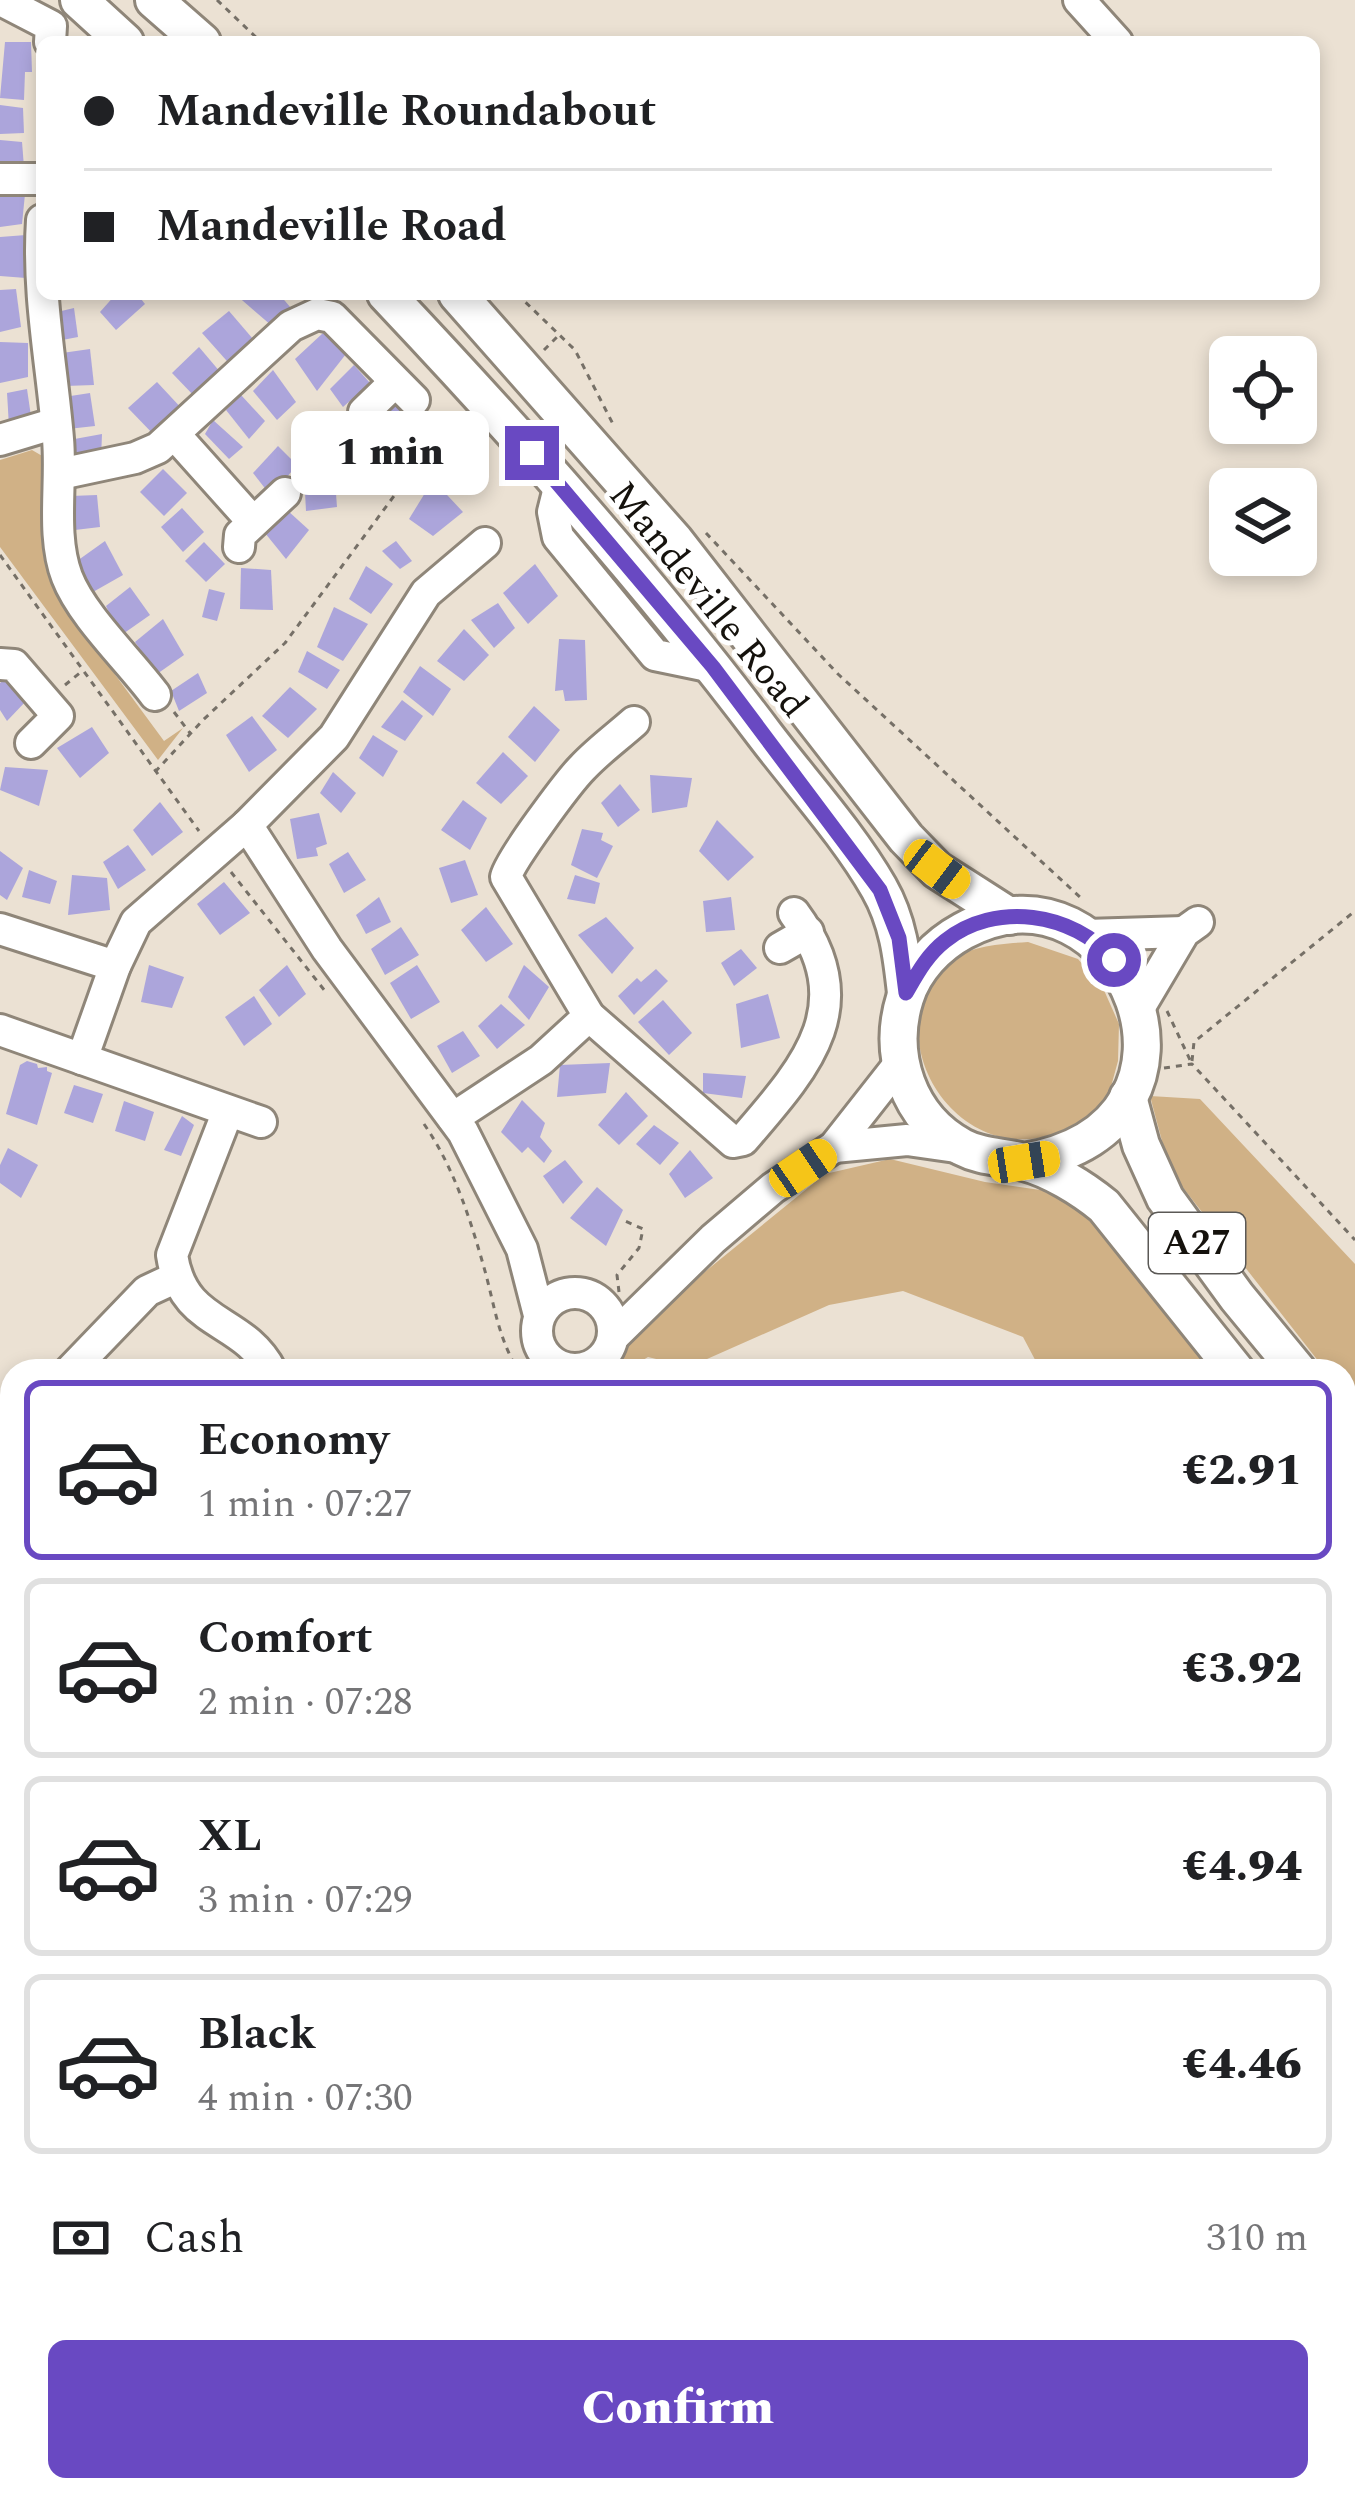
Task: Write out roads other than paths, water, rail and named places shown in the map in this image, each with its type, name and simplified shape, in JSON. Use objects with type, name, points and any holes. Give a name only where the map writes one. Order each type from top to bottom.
[{"type":"main road","points":[[79,0],[118,36]]},
{"type":"main road","points":[[154,0],[195,36]]},
{"type":"main road","name":"Mandeville Road","points":[[392,300],[477,389],[713,667],[880,890],[899,938],[906,993]]},
{"type":"main road","name":"Mandeville Road","points":[[462,300],[675,541],[907,838],[937,869],[1009,916]]},
{"type":"main road","points":[[899,1063],[898,1028],[906,993],[922,964],[946,940],[976,924],[1009,916],[1085,918]]},
{"type":"main road","name":"A27","points":[[899,1063],[922,1112],[963,1148],[993,1159],[1024,1162],[1056,1156],[1085,1143],[1110,1123],[1133,1084],[1146,997],[1127,980],[1085,918]]},
{"type":"main road","name":"A27","points":[[1133,1084],[1142,1145],[1165,1198],[1288,1359]]},
{"type":"main road","name":"A27","points":[[1024,1162],[1085,1191],[1104,1206],[1226,1359]]},
{"type":"street","points":[[1,0],[51,26],[50,36]]},
{"type":"street","points":[[1079,0],[1112,36]]},
{"type":"street","points":[[0,178],[36,179]]},
{"type":"street","points":[[43,300],[60,475],[59,523],[68,578],[155,694]]},
{"type":"street","points":[[60,475],[135,458],[176,436],[291,326],[317,314],[332,317],[405,391],[364,412]]},
{"type":"street","points":[[0,440],[56,424]]},
{"type":"street","points":[[176,436],[246,534],[285,493]]},
{"type":"street","points":[[82,1059],[136,922],[247,825],[334,737],[426,593],[474,553],[487,584]]},
{"type":"street","points":[[0,664],[14,665],[58,716],[31,743]]},
{"type":"street","points":[[639,718],[580,770],[507,865],[506,878],[590,1016],[733,1142],[743,1140],[795,1080],[816,1044],[824,1006],[823,962],[801,922],[780,948]]},
{"type":"street","points":[[247,825],[521,1249],[550,1305],[537,1341],[549,1359]]},
{"type":"street","points":[[1085,918],[1191,927],[1146,997]]},
{"type":"street","points":[[0,929],[115,966]]},
{"type":"street","points":[[437,1120],[541,1060],[590,1016]]},
{"type":"street","points":[[0,1030],[261,1122]]},
{"type":"street","points":[[597,1359],[659,1289],[772,1188],[834,1148],[899,1063]]},
{"type":"street","points":[[228,1111],[172,1255],[176,1278],[189,1302],[235,1331],[260,1359]]},
{"type":"street","points":[[834,1148],[908,1140],[963,1148]]},
{"type":"street","points":[[82,1359],[147,1291],[176,1278]]},
{"type":"street","points":[[550,1305],[581,1293],[610,1299],[659,1289]]},
{"type":"street","points":[[610,1299],[613,1337]]}]
